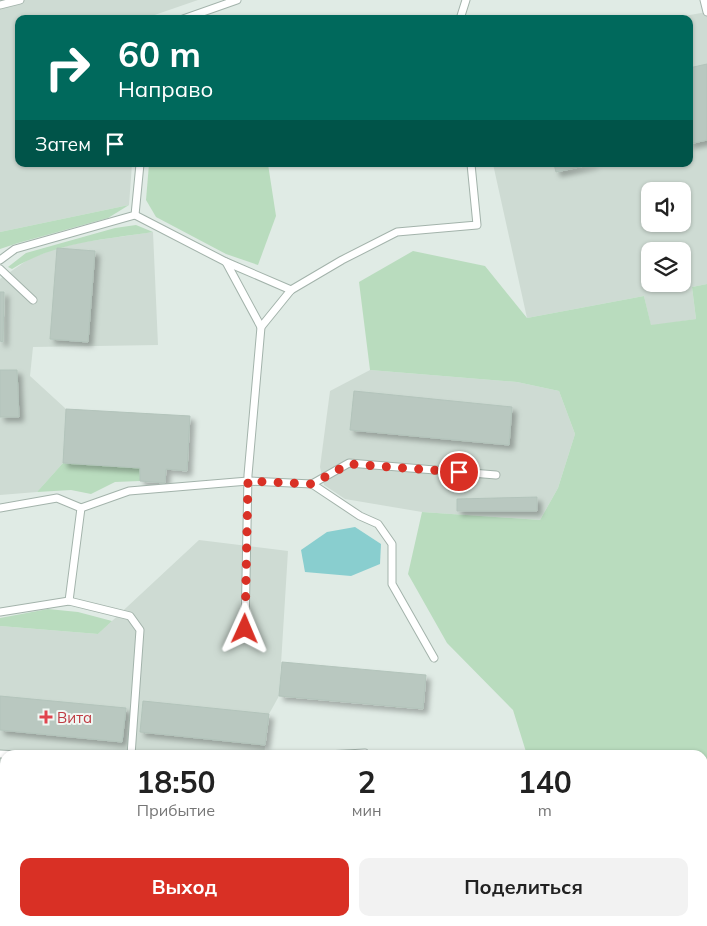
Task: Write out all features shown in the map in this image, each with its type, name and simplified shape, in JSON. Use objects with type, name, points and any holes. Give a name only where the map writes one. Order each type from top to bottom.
[{"type":"lane","points":[[0,5],[20,0]]},
{"type":"lane","points":[[195,15],[237,0]]},
{"type":"lane","points":[[461,15],[466,0]]},
{"type":"lane","points":[[704,0],[707,12]]},
{"type":"lane","points":[[136,215],[140,167]]},
{"type":"lane","points":[[261,327],[292,290],[342,260],[397,232],[477,225],[471,167]]},
{"type":"lane","points":[[0,260],[15,249],[136,215],[226,262],[292,290]]},
{"type":"lane","points":[[226,262],[261,327],[248,481],[245,629]]},
{"type":"lane","points":[[0,269],[33,300]]},
{"type":"lane","points":[[312,484],[349,464],[496,475]]},
{"type":"lane","points":[[0,508],[57,498],[81,508],[128,491],[248,481],[312,484],[360,516],[378,524],[392,544],[392,584],[434,658]]},
{"type":"lane","points":[[69,601],[81,508]]},
{"type":"lane","points":[[0,612],[69,601],[130,616],[140,630],[131,750]]},
{"type":"shaded area","points":[[0,0],[198,0],[155,15],[15,15],[15,167],[132,167],[129,205],[0,232]]},
{"type":"shaded area","points":[[707,12],[707,284],[692,287],[696,319],[651,326],[644,296],[527,318],[494,167],[693,167],[693,15],[690,15]]},
{"type":"shaded area","points":[[153,232],[158,345],[33,347],[30,376],[66,409],[190,416],[187,471],[166,470],[165,483],[140,481],[140,468],[63,463],[37,492],[0,495],[0,279],[29,259],[57,248]]},
{"type":"shaded area","points":[[370,370],[517,382],[559,391],[575,434],[558,488],[540,520],[422,512],[345,499],[324,485],[320,467],[330,391]]},
{"type":"shaded area","points":[[199,540],[288,551],[279,696],[269,714],[265,750],[0,750],[0,626],[98,634]]},
{"type":"green space","points":[[149,167],[268,167],[276,216],[258,265],[226,254],[156,217],[146,200]]},
{"type":"green space","points":[[129,205],[108,218],[0,249],[0,232]]},
{"type":"green space","points":[[136,225],[153,232],[80,243],[45,253],[12,269],[8,267],[26,253],[115,228]]},
{"type":"green space","points":[[413,251],[485,266],[527,318],[644,296],[651,325],[696,319],[692,287],[707,284],[707,750],[525,750],[513,710],[447,643],[408,574],[422,512],[540,520],[558,488],[575,434],[559,391],[517,382],[370,370],[359,282]]},
{"type":"green space","points":[[63,463],[140,468],[140,481],[115,482],[91,494],[71,490],[37,492]]},
{"type":"green space","points":[[48,609],[78,612],[112,621],[98,634],[0,626],[0,618]]},
{"type":"water","points":[[355,527],[381,544],[380,564],[351,576],[305,572],[301,550],[327,532]]},
{"type":"building","points":[[707,64],[707,140],[693,143],[693,67]]},
{"type":"building","points":[[555,167],[580,167],[556,172]]},
{"type":"building","points":[[57,248],[95,251],[88,342],[50,339]]},
{"type":"building","points":[[0,292],[4,292],[3,342],[0,341]]},
{"type":"building","points":[[0,370],[17,370],[19,417],[0,417]]},
{"type":"building","points":[[354,391],[512,407],[509,445],[350,430]]},
{"type":"building","points":[[66,409],[190,416],[187,471],[166,469],[165,483],[140,481],[140,468],[63,463]]},
{"type":"building","points":[[537,497],[537,511],[457,511],[457,499]]},
{"type":"building","points":[[282,662],[426,675],[423,709],[279,696]]},
{"type":"building","points":[[0,696],[126,708],[122,742],[0,730]]},
{"type":"building","points":[[143,701],[269,714],[265,745],[140,732]]},
{"type":"place","name":"Вита","points":[[46,717]]},
{"type":"route","points":[[245,629],[248,481],[312,484],[349,464],[459,472]]}]
